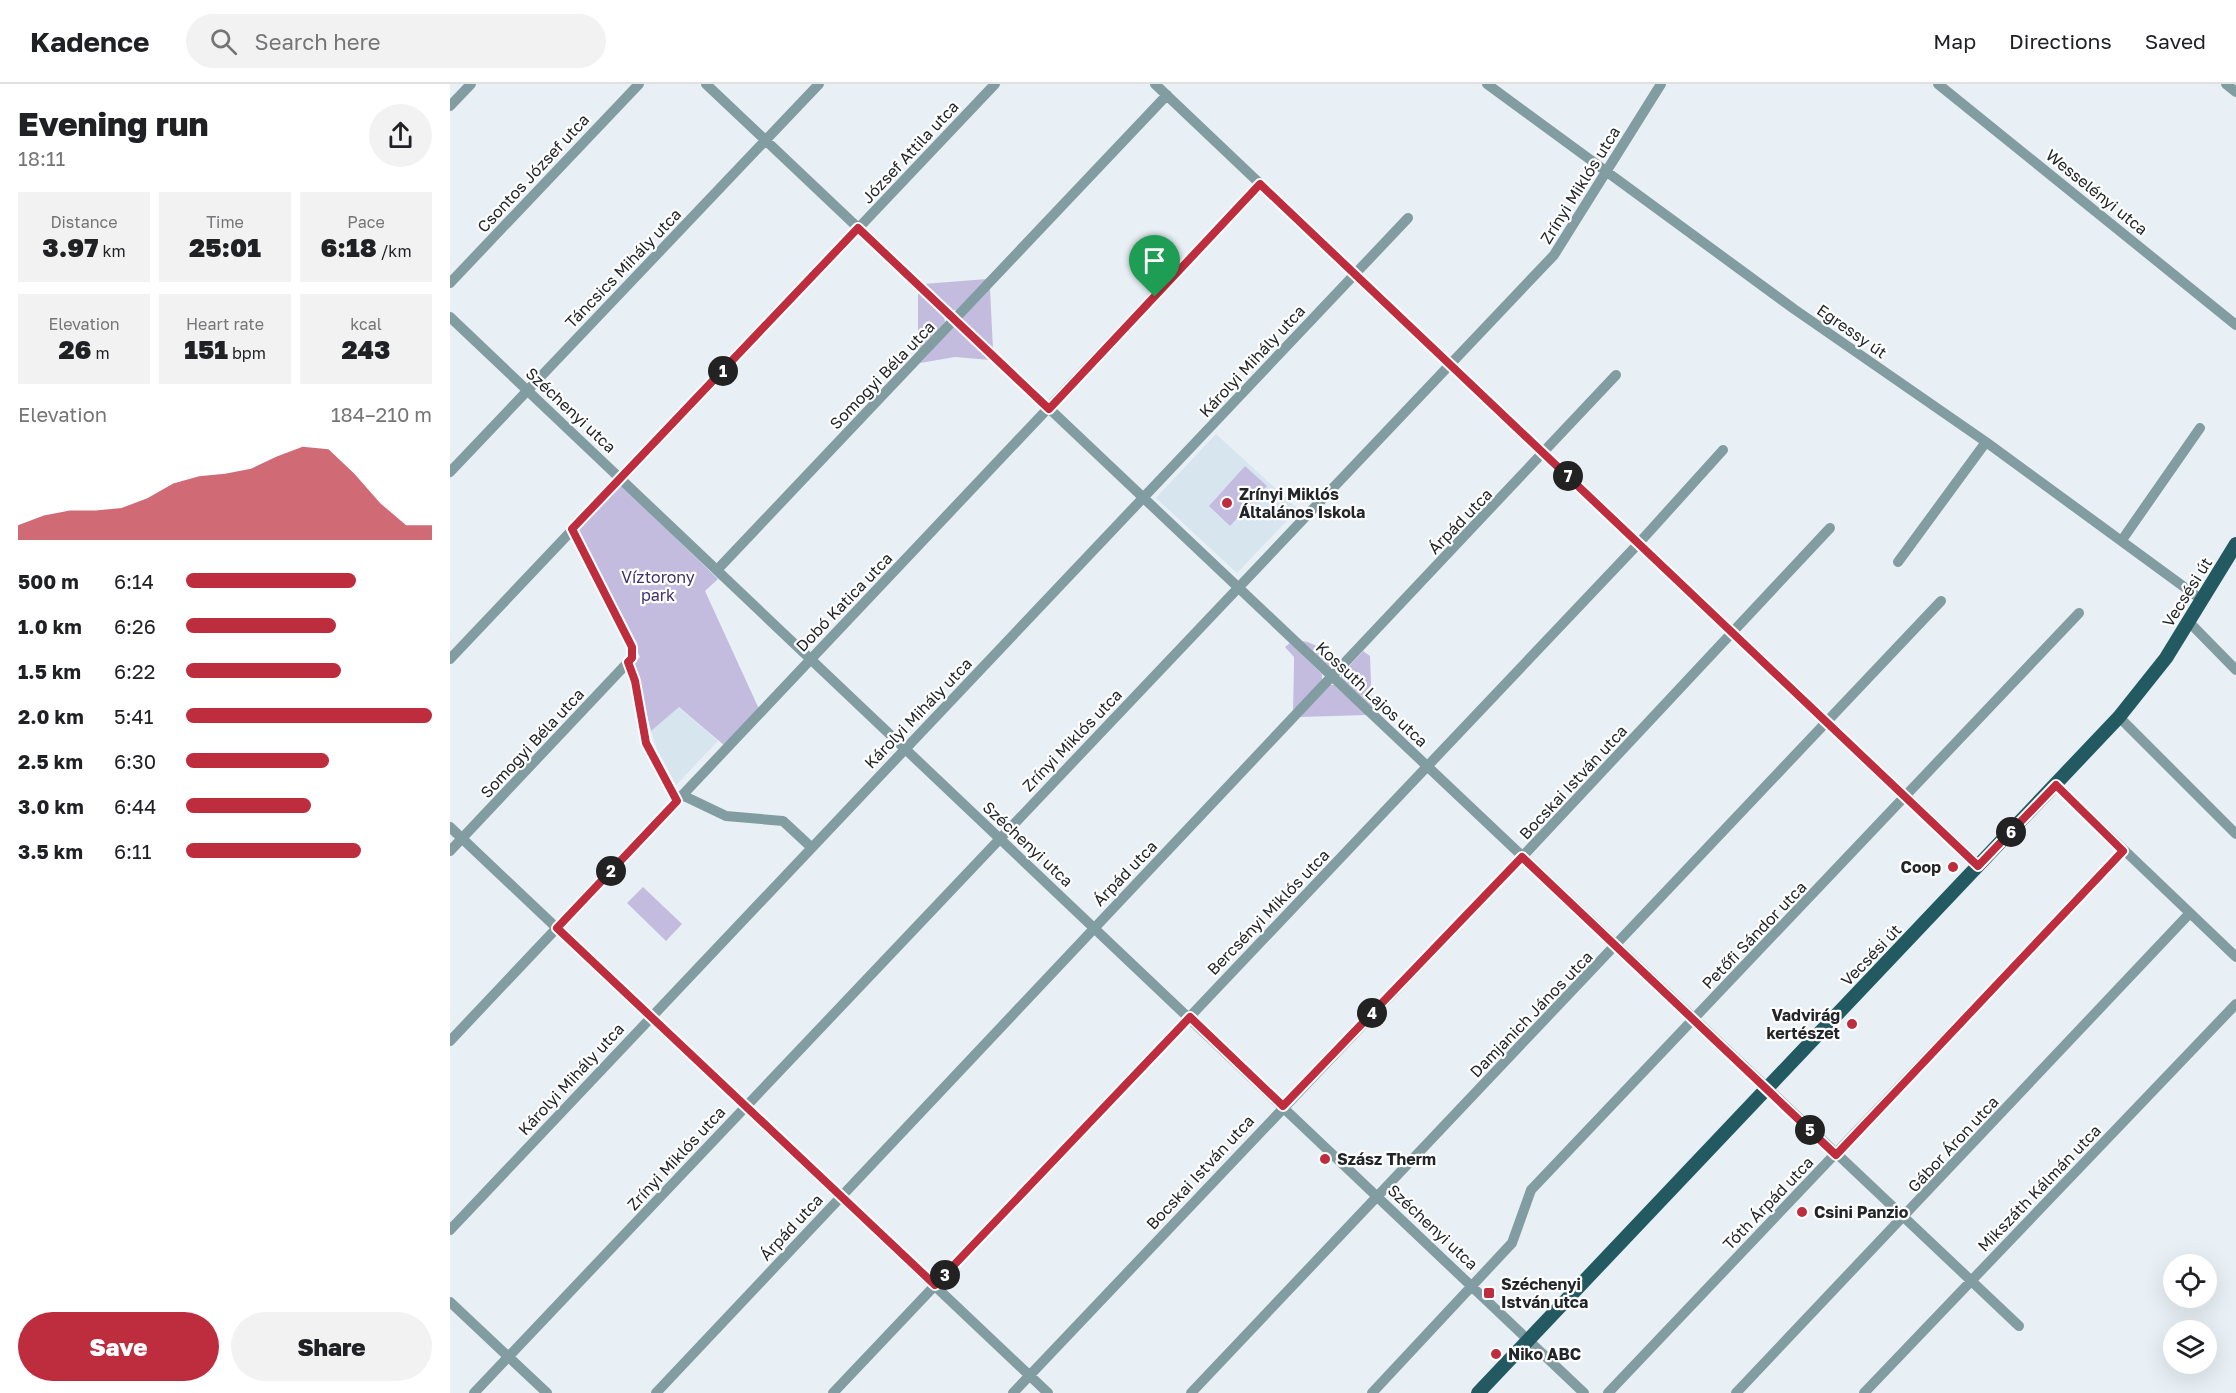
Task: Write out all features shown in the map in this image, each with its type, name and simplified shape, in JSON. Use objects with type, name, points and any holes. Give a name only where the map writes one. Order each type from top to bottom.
[{"type":"main road","name":"Vecsési út","points":[[1478,1393],[2119,717],[2154,675],[2236,544]]},
{"type":"street","points":[[450,106],[471,84]]},
{"type":"street","name":"Csontos József utca","points":[[450,283],[639,84]]},
{"type":"street","name":"Kossuth Lajos utca","points":[[705,84],[2019,1326]]},
{"type":"street","name":"Táncsics Mihály utca","points":[[450,472],[819,84]]},
{"type":"street","name":"József Attila utca","points":[[450,659],[995,84]]},
{"type":"street","points":[[1155,84],[1978,866]]},
{"type":"street","name":"Egressy út","points":[[1487,84],[1794,309],[1986,442],[2202,600]]},
{"type":"street","name":"Zrínyi Miklós utca","points":[[474,1393],[1554,255],[1661,84]]},
{"type":"street","name":"Wesselényi utca","points":[[1938,84],[2236,325]]},
{"type":"street","points":[[2226,84],[2236,92]]},
{"type":"street","name":"Somogyi Béla utca","points":[[717,570],[1167,95]]},
{"type":"street","name":"Dobó Katica utca","points":[[450,1041],[1260,184]]},
{"type":"street","name":"Károlyi Mihály utca","points":[[450,1230],[1408,218]]},
{"type":"street","name":"Széchenyi utca","points":[[450,317],[1474,1286],[1584,1393]]},
{"type":"street","name":"Árpád utca","points":[[656,1393],[1616,375]]},
{"type":"street","points":[[2122,540],[2200,428]]},
{"type":"street","points":[[1899,562],[1986,442]]},
{"type":"street","name":"Bercsényi Miklós utca","points":[[833,1393],[1639,543],[1723,450]]},
{"type":"street","name":"Bocskai István utca","points":[[1012,1393],[1522,857],[1830,528]]},
{"type":"street","points":[[572,529],[630,658],[646,743],[680,798],[726,816],[783,821],[811,848]]},
{"type":"street","name":"Damjanich János utca","points":[[1191,1393],[1941,601]]},
{"type":"street","name":"Petőfi Sándor utca","points":[[1372,1393],[1512,1243],[1531,1190],[1907,797],[2079,613]]},
{"type":"street","points":[[2189,622],[2236,670]]},
{"type":"street","name":"Somogyi Béla utca","points":[[450,851],[630,658]]},
{"type":"street","points":[[2119,717],[2236,834]]},
{"type":"street","points":[[2056,785],[2236,957]]},
{"type":"street","points":[[450,827],[1048,1393]]},
{"type":"street","name":"Tóth Árpád utca","points":[[1608,1393],[2123,851]]},
{"type":"street","name":"Gábor Áron utca","points":[[1736,1393],[2190,913]]},
{"type":"street","name":"Mikszáth Kálmán utca","points":[[1864,1393],[2236,1004]]},
{"type":"street","points":[[450,1302],[547,1393]]},
{"type":"shaded area","name":"Zrínyi Miklós Általános Iskola","points":[[1216,434],[1298,509],[1237,573],[1156,498]]},
{"type":"shaded area","points":[[678,707],[718,741],[676,785],[656,747],[651,731]]},
{"type":"green space","points":[[987,279],[958,310],[951,310],[923,284]]},
{"type":"green space","points":[[990,288],[993,350],[963,321],[962,316]]},
{"type":"green space","points":[[918,290],[944,316],[945,322],[918,352]]},
{"type":"green space","points":[[956,327],[990,360],[955,357],[920,363],[952,328]]},
{"type":"green space","points":[[1245,466],[1267,486],[1230,526],[1209,506]]},
{"type":"green space","name":"Víztorony park","points":[[619,483],[718,579],[705,591],[759,709],[725,746],[679,707],[651,731],[634,663],[640,657],[576,530]]},
{"type":"green space","points":[[1300,641],[1327,648],[1341,662],[1335,668],[1329,668]]},
{"type":"green space","points":[[1290,643],[1322,674],[1322,680],[1293,713],[1294,657],[1285,647]]},
{"type":"green space","points":[[1363,651],[1370,656],[1372,709],[1341,680],[1341,675]]},
{"type":"green space","points":[[1328,685],[1334,685],[1367,715],[1300,717]]},
{"type":"green space","points":[[643,887],[682,924],[666,941],[627,903]]},
{"type":"place","name":"Zrínyi Miklós Általános Iskola","points":[[1227,503]]},
{"type":"place","name":"Coop","points":[[1953,867]]},
{"type":"place","name":"Vadvirág kertészet","points":[[1852,1024]]},
{"type":"place","name":"Szász Therm","points":[[1325,1159]]},
{"type":"place","name":"Csini Panzio","points":[[1802,1212]]},
{"type":"place","name":"Széchenyi István utca","points":[[1489,1293]]},
{"type":"place","name":"Niko ABC","points":[[1496,1354]]},
{"type":"route","points":[[1260,184],[1978,866],[2056,785],[2123,851],[1836,1155],[1522,857],[1283,1106],[1190,1017],[935,1285],[557,928],[677,801],[664,781],[646,743],[635,681],[628,662],[632,658],[632,647],[572,529],[858,228],[1049,409],[1155,297],[1260,184]]}]
